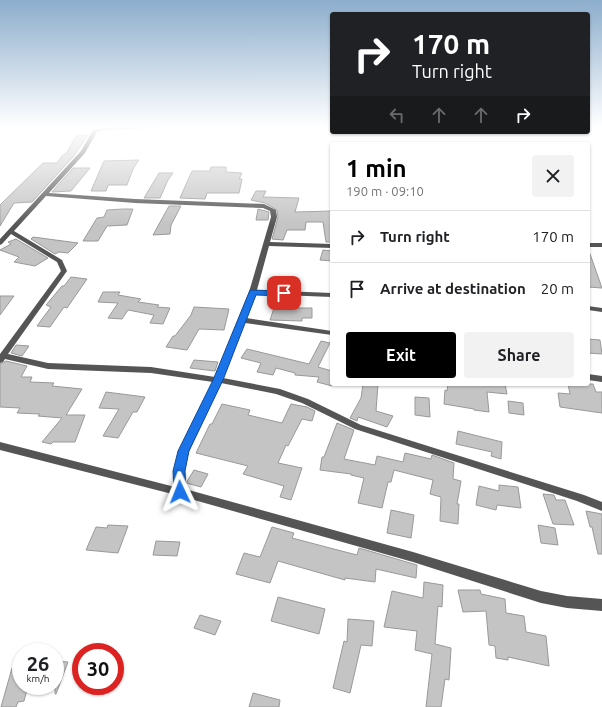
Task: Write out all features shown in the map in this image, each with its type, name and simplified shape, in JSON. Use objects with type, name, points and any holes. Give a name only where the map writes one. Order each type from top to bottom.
[{"type":"street","points":[[0,243],[76,160]]},
{"type":"street","points":[[44,194],[135,201],[264,206],[273,210],[274,217],[252,292],[242,320],[218,380],[184,451],[179,471],[180,492]]},
{"type":"street","points":[[10,231],[60,261],[64,271],[2,358],[48,366],[151,370],[277,391],[306,401],[358,427],[580,498],[602,507]]},
{"type":"street","points":[[266,244],[330,246]]},
{"type":"street","points":[[590,245],[602,245]]},
{"type":"street","points":[[252,292],[330,295]]},
{"type":"street","points":[[590,308],[602,310]]},
{"type":"street","points":[[242,320],[330,333]]},
{"type":"street","points":[[590,377],[602,380]]},
{"type":"street","points":[[0,446],[180,492],[413,557],[541,596],[567,602],[602,605]]},
{"type":"building","points":[[59,160],[70,160],[32,202],[14,203],[0,226],[0,205],[43,163],[57,163]]},
{"type":"building","points":[[139,160],[133,169],[127,185],[108,185],[106,191],[91,191],[104,161]]},
{"type":"building","points":[[211,167],[226,167],[226,172],[242,173],[239,179],[242,179],[239,193],[207,193],[205,199],[180,198],[192,171],[210,171]]},
{"type":"building","points":[[73,168],[90,168],[71,191],[52,192]]},
{"type":"building","points":[[159,173],[173,173],[168,180],[160,198],[144,198]]},
{"type":"building","points":[[256,191],[266,191],[263,197],[299,198],[295,212],[330,211],[330,242],[326,242],[323,222],[306,222],[305,230],[287,230],[283,240],[272,239],[278,217],[277,210],[265,203],[251,200]]},
{"type":"building","points":[[169,206],[181,206],[171,225],[170,234],[153,235]]},
{"type":"building","points":[[133,209],[127,225],[107,226],[98,241],[83,241],[97,218],[104,217],[107,210]]},
{"type":"building","points":[[258,209],[269,212],[268,220],[256,220]]},
{"type":"building","points":[[33,237],[78,243],[68,253],[59,252],[55,254],[31,239]]},
{"type":"building","points":[[16,239],[48,258],[35,266],[14,262],[19,257],[0,250],[11,244],[8,242]]},
{"type":"building","points":[[323,250],[330,251],[330,261],[320,260]]},
{"type":"building","points":[[590,254],[602,288],[590,287]]},
{"type":"building","points":[[71,277],[87,279],[67,308],[64,307],[50,327],[37,326],[51,307],[46,305]]},
{"type":"building","points":[[103,292],[120,292],[118,295],[141,299],[138,302],[159,305],[157,307],[170,308],[163,324],[150,323],[154,315],[128,310],[122,319],[108,318],[118,303],[98,302]]},
{"type":"building","points":[[0,296],[14,296],[0,315]]},
{"type":"building","points":[[272,296],[283,297],[280,306],[269,305]]},
{"type":"building","points":[[194,307],[229,309],[224,330],[199,329],[187,350],[166,347],[173,336],[175,336],[191,315]]},
{"type":"building","points":[[274,308],[312,308],[312,318],[302,318],[302,321],[270,320]]},
{"type":"building","points":[[590,339],[600,340],[602,354],[590,353]]},
{"type":"building","points":[[321,341],[330,343],[318,367],[330,370],[330,385],[317,382],[319,377],[295,375],[295,373],[276,368],[273,375],[257,372],[261,363],[241,358],[247,349],[309,364]]},
{"type":"building","points":[[16,345],[29,346],[22,356],[11,353]]},
{"type":"building","points":[[194,360],[218,362],[215,371],[190,368]]},
{"type":"building","points":[[6,361],[27,366],[21,377],[32,377],[30,382],[54,383],[52,386],[82,389],[66,415],[85,415],[75,442],[53,442],[51,444],[42,442],[62,418],[38,416],[40,414],[17,413],[20,408],[0,407],[0,364]]},
{"type":"building","points":[[590,384],[593,384],[596,392],[602,392],[602,413],[560,407],[558,393],[570,394],[568,386],[590,386]]},
{"type":"building","points":[[363,386],[378,386],[376,411],[393,416],[387,427],[358,417],[357,421],[350,418],[361,398]]},
{"type":"building","points":[[448,386],[505,386],[507,394],[487,392],[489,412],[444,404],[445,390],[447,391]]},
{"type":"building","points":[[106,392],[145,397],[137,412],[133,412],[118,438],[103,436],[119,409],[99,408]]},
{"type":"building","points":[[415,397],[429,398],[430,417],[415,415]]},
{"type":"building","points":[[508,401],[523,403],[524,415],[509,413]]},
{"type":"building","points":[[222,404],[250,410],[248,415],[282,423],[291,404],[307,407],[315,411],[312,421],[302,419],[288,446],[286,445],[278,463],[302,468],[291,500],[280,497],[284,486],[243,474],[248,466],[196,453],[210,424],[212,424]]},
{"type":"building","points":[[337,423],[354,430],[344,459],[375,465],[377,456],[403,462],[405,453],[431,459],[432,455],[454,463],[453,479],[461,481],[457,504],[459,504],[458,524],[440,521],[441,497],[430,494],[433,480],[394,470],[391,482],[388,482],[382,508],[358,503],[364,478],[351,474],[320,470],[322,457],[324,457]]},
{"type":"building","points":[[458,431],[502,442],[501,459],[491,456],[492,452],[456,444]]},
{"type":"building","points":[[194,470],[208,474],[201,487],[186,483]]},
{"type":"building","points":[[499,485],[518,487],[521,508],[497,505],[496,510],[476,505],[479,486],[499,491]]},
{"type":"building","points":[[543,494],[554,495],[556,500],[565,500],[574,525],[553,524]]},
{"type":"building","points":[[391,510],[414,515],[411,538],[387,533]]},
{"type":"building","points":[[586,511],[602,514],[602,554],[598,554],[592,527],[590,527]]},
{"type":"building","points":[[108,525],[128,526],[118,553],[86,550],[96,527],[107,528]]},
{"type":"building","points":[[538,525],[555,528],[558,545],[541,543]]},
{"type":"building","points":[[272,527],[294,533],[292,538],[330,548],[357,555],[359,548],[417,565],[416,578],[376,569],[375,582],[345,578],[345,580],[278,561],[270,583],[236,574],[244,553],[260,557]]},
{"type":"building","points":[[156,541],[180,542],[177,556],[153,555]]},
{"type":"building","points":[[424,582],[443,585],[442,607],[438,606],[435,644],[451,648],[449,680],[445,679],[441,707],[426,707],[432,654],[415,650],[417,631],[384,627],[392,591],[423,598]]},
{"type":"building","points":[[458,590],[480,590],[481,594],[505,599],[506,613],[524,616],[526,632],[546,636],[549,666],[508,657],[508,660],[496,658],[495,646],[489,645],[486,611],[463,612]]},
{"type":"building","points":[[278,597],[325,609],[319,634],[271,621]]},
{"type":"building","points":[[200,615],[221,621],[215,635],[194,628]]},
{"type":"building","points":[[348,619],[374,621],[372,646],[361,645],[350,693],[333,688],[344,641],[347,642]]},
{"type":"building","points":[[64,662],[68,662],[64,673]]},
{"type":"building","points":[[12,668],[12,695],[26,695],[24,701],[18,702],[16,707],[1,707]]},
{"type":"building","points":[[253,693],[280,700],[279,707],[249,707]]},
{"type":"route","points":[[180,492],[179,471],[184,451],[218,380],[252,292],[284,293]]}]
